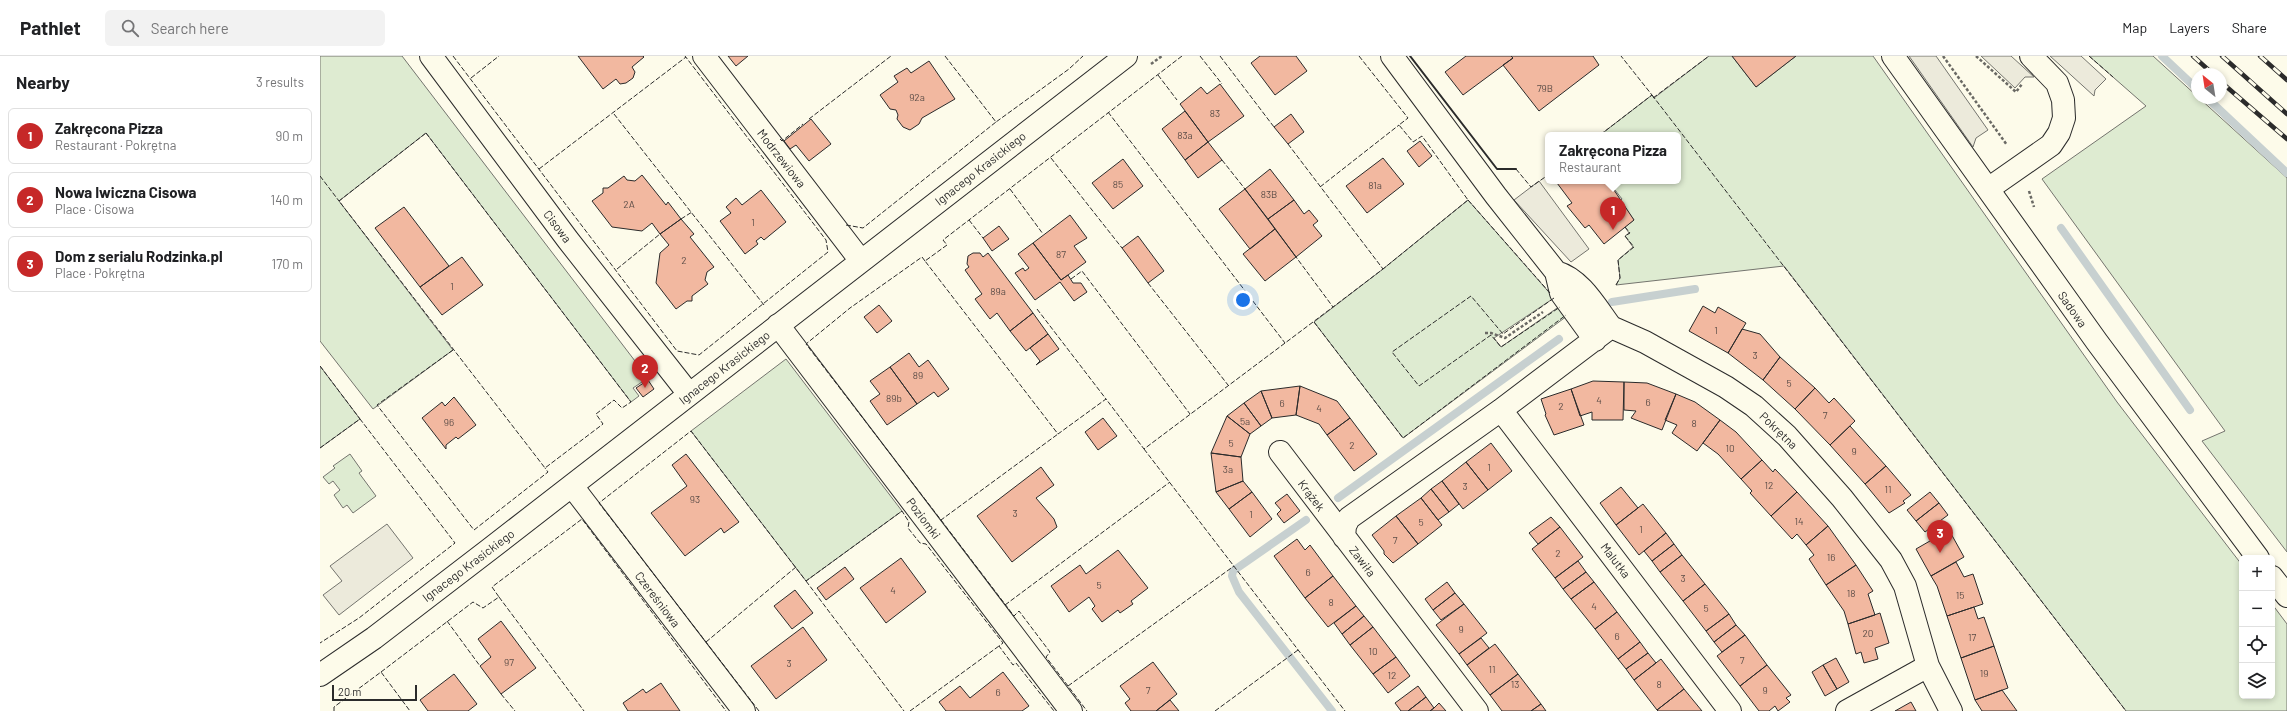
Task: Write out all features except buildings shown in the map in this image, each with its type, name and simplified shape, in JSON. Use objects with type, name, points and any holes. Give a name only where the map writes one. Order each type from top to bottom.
[{"type":"street","name":"Cisowa","points":[[431,56],[568,240],[689,394]]},
{"type":"street","name":"Modrzewiowa","points":[[704,56],[860,261]]},
{"type":"street","name":"Ignacego Krasickiego","points":[[320,675],[374,638],[572,486],[1126,56]]},
{"type":"street","points":[[1392,56],[1496,196],[1556,272],[1561,293],[1603,334],[1501,410]]},
{"type":"street","name":"Sadowa","points":[[1893,56],[2176,450],[2256,555]]},
{"type":"street","points":[[1988,189],[2051,145],[2059,134],[2064,118],[2063,100],[2060,89],[2038,62]]},
{"type":"street","name":"Poziomki","points":[[778,325],[1071,711]]},
{"type":"street","name":"Pokrętna","points":[[1603,334],[1645,342],[1726,387],[1754,406],[1787,436],[1842,498],[1891,560],[1904,586],[1928,666],[1951,711]]},
{"type":"street","name":"Zawiła","points":[[1477,711],[1344,537],[1345,526],[1349,518],[1501,410]]},
{"type":"street","name":"Malutka","points":[[1501,410],[1730,711]]},
{"type":"street","name":"Krążek","points":[[1280,452],[1344,537]]},
{"type":"street","name":"Czereśniowa","points":[[572,486],[744,711]]},
{"type":"street","points":[[2275,581],[2287,596]]},
{"type":"street","points":[[1847,711],[1928,666]]},
{"type":"path","points":[[1943,56],[2021,166],[2035,210]]},
{"type":"path","points":[[1976,56],[2016,92],[2027,80],[2033,82],[2038,62]]},
{"type":"path","points":[[1485,333],[1491,332],[1505,338],[1544,311]]},
{"type":"green space","points":[[320,56],[402,56],[648,378],[633,388],[639,396],[631,402],[426,133],[339,201],[453,350],[373,409],[320,341]]},
{"type":"green space","points":[[1709,56],[1732,56],[1756,87],[1796,56],[1873,56],[2117,402],[2239,561],[2239,699],[2275,699],[2275,608],[2287,624],[2287,711],[2126,711],[1784,266],[1616,285],[1620,278],[1618,260],[1633,247],[1625,236],[1629,233],[1625,227],[1634,220],[1620,201],[1622,199],[1610,184],[1681,184],[1681,132],[1604,132],[1652,95],[1654,98]]},
{"type":"green space","points":[[2089,56],[2153,56],[2191,91],[2191,104],[2206,104],[2287,178],[2287,552],[2202,441],[2225,431],[2042,179],[2146,106]]},
{"type":"green space","points":[[1468,200],[1554,298],[1494,338],[1501,347],[1560,306],[1567,316],[1403,438],[1314,322],[1383,269]]},
{"type":"green space","points":[[786,359],[902,511],[806,581],[691,431]]},
{"type":"green space","points":[[320,366],[360,419],[320,448]]},
{"type":"green space","points":[[350,454],[362,471],[359,473],[376,496],[353,513],[347,505],[343,508],[334,495],[340,490],[333,481],[329,484],[323,477],[335,468],[333,466]]},
{"type":"shaded area","points":[[1909,56],[1936,56],[1988,130],[1976,138],[1973,147]]},
{"type":"shaded area","points":[[1981,56],[2011,56],[2034,77],[2025,77],[2015,88]]},
{"type":"shaded area","points":[[2050,56],[2081,56],[2106,79],[2095,90],[2094,96]]},
{"type":"shaded area","points":[[1539,181],[1589,249],[1571,262],[1514,200]]},
{"type":"shaded area","points":[[387,524],[413,558],[339,615],[323,595],[342,581],[330,566]]},
{"type":"waterway","points":[[2162,56],[2191,83]]},
{"type":"waterway","points":[[2213,104],[2287,173]]},
{"type":"waterway","points":[[2061,228],[2190,410]]},
{"type":"waterway","points":[[1612,302],[1695,289]]},
{"type":"waterway","points":[[1338,498],[1559,339]]},
{"type":"waterway","points":[[1306,520],[1233,571],[1232,576],[1239,592],[1332,711]]},
{"type":"railway","points":[[2193,56],[2206,68]]},
{"type":"railway","points":[[2222,56],[2287,114]]},
{"type":"railway","points":[[2260,56],[2287,80]]},
{"type":"railway","points":[[2227,87],[2287,139]]},
{"type":"fence","points":[[453,56],[677,351],[699,355],[828,252],[826,240],[685,56]]},
{"type":"fence","points":[[471,78],[499,56]]},
{"type":"fence","points":[[809,119],[891,56]]},
{"type":"fence","points":[[945,56],[996,122],[1069,69],[1083,56]]},
{"type":"fence","points":[[1182,56],[943,240],[947,245],[925,261],[1058,434],[1106,399],[1144,449],[1333,307]]},
{"type":"fence","points":[[1200,56],[1222,84]]},
{"type":"fence","points":[[1220,56],[1274,127]]},
{"type":"fence","points":[[1359,56],[1408,118],[1399,125],[1413,142],[1422,136],[1468,200],[1383,269]]},
{"type":"fence","points":[[1604,132],[1652,95],[1621,56]]},
{"type":"fence","points":[[1653,98],[1709,56]]},
{"type":"fence","points":[[2089,56],[2113,77]]},
{"type":"fence","points":[[539,169],[686,57]]},
{"type":"fence","points":[[1158,75],[1177,100]]},
{"type":"fence","points":[[1652,95],[1680,132]]},
{"type":"fence","points":[[1108,112],[1285,343]]},
{"type":"fence","points":[[614,114],[764,305]]},
{"type":"fence","points":[[846,225],[863,228],[996,122]]},
{"type":"fence","points":[[780,139],[782,141],[803,124]]},
{"type":"fence","points":[[1320,187],[1399,125]]},
{"type":"fence","points":[[426,133],[631,402],[622,408],[614,400],[596,414],[603,424],[545,468],[339,201],[426,133]]},
{"type":"fence","points":[[1681,133],[2126,711]]},
{"type":"fence","points":[[1288,144],[1383,269],[1333,307],[1296,257]]},
{"type":"fence","points":[[1051,158],[1122,248]]},
{"type":"fence","points":[[1222,160],[1245,189]]},
{"type":"fence","points":[[1516,169],[1531,187],[1545,177]]},
{"type":"fence","points":[[320,176],[339,201]]},
{"type":"fence","points":[[1010,189],[1043,234]]},
{"type":"fence","points":[[1468,200],[1550,293]]},
{"type":"fence","points":[[681,219],[692,212]]},
{"type":"fence","points":[[969,220],[983,238]]},
{"type":"fence","points":[[1616,285],[1620,278],[1618,260],[1634,247],[1625,236],[1630,233],[1625,227]]},
{"type":"fence","points":[[617,269],[660,234]]},
{"type":"fence","points":[[925,261],[922,257],[850,308],[806,344],[941,520],[1058,434]]},
{"type":"fence","points":[[1071,279],[1082,271],[1190,414]]},
{"type":"fence","points":[[1148,283],[1228,385]]},
{"type":"fence","points":[[1554,298],[1503,334],[1471,296],[1392,352],[1419,386],[1491,335],[1501,347],[1560,307]]},
{"type":"fence","points":[[1037,309],[1106,399]]},
{"type":"fence","points":[[1314,322],[1403,438],[1566,315]]},
{"type":"fence","points":[[453,350],[377,405],[474,530],[548,472],[545,468]]},
{"type":"fence","points":[[320,366],[360,419]]},
{"type":"fence","points":[[320,448],[360,419],[455,543],[359,618],[320,643]]},
{"type":"fence","points":[[759,711],[599,503],[691,431],[806,581],[902,511],[909,522],[908,528],[920,543],[926,544],[1003,643],[999,646],[1013,665],[1016,663],[1054,711]]},
{"type":"fence","points":[[1144,449],[1345,711]]},
{"type":"fence","points":[[1005,605],[1170,482]]},
{"type":"fence","points":[[381,672],[473,602],[483,608],[499,597],[492,587],[582,519],[726,711]]},
{"type":"fence","points":[[941,520],[1014,616],[1019,611],[1050,652],[1046,657],[1087,711]]},
{"type":"fence","points":[[1068,686],[1234,566]]},
{"type":"fence","points":[[706,642],[796,567]]},
{"type":"fence","points":[[806,581],[904,711]]},
{"type":"fence","points":[[499,597],[584,711]]},
{"type":"fence","points":[[447,621],[480,666]]},
{"type":"fence","points":[[910,711],[999,646]]},
{"type":"fence","points":[[1215,711],[1298,650]]},
{"type":"fence","points":[[334,711],[334,707],[381,672],[410,711]]},
{"type":"fence","points":[[501,694],[515,711]]},
{"type":"wall","points":[[1410,56],[1497,169],[1516,169]]},
{"type":"place","name":"Zakręcona Pizza","points":[[1613,230]]},
{"type":"place","name":"Nowa Iwiczna Cisowa","points":[[645,388]]},
{"type":"place","name":"Dom z serialu Rodzinka.pl","points":[[1940,553]]}]
